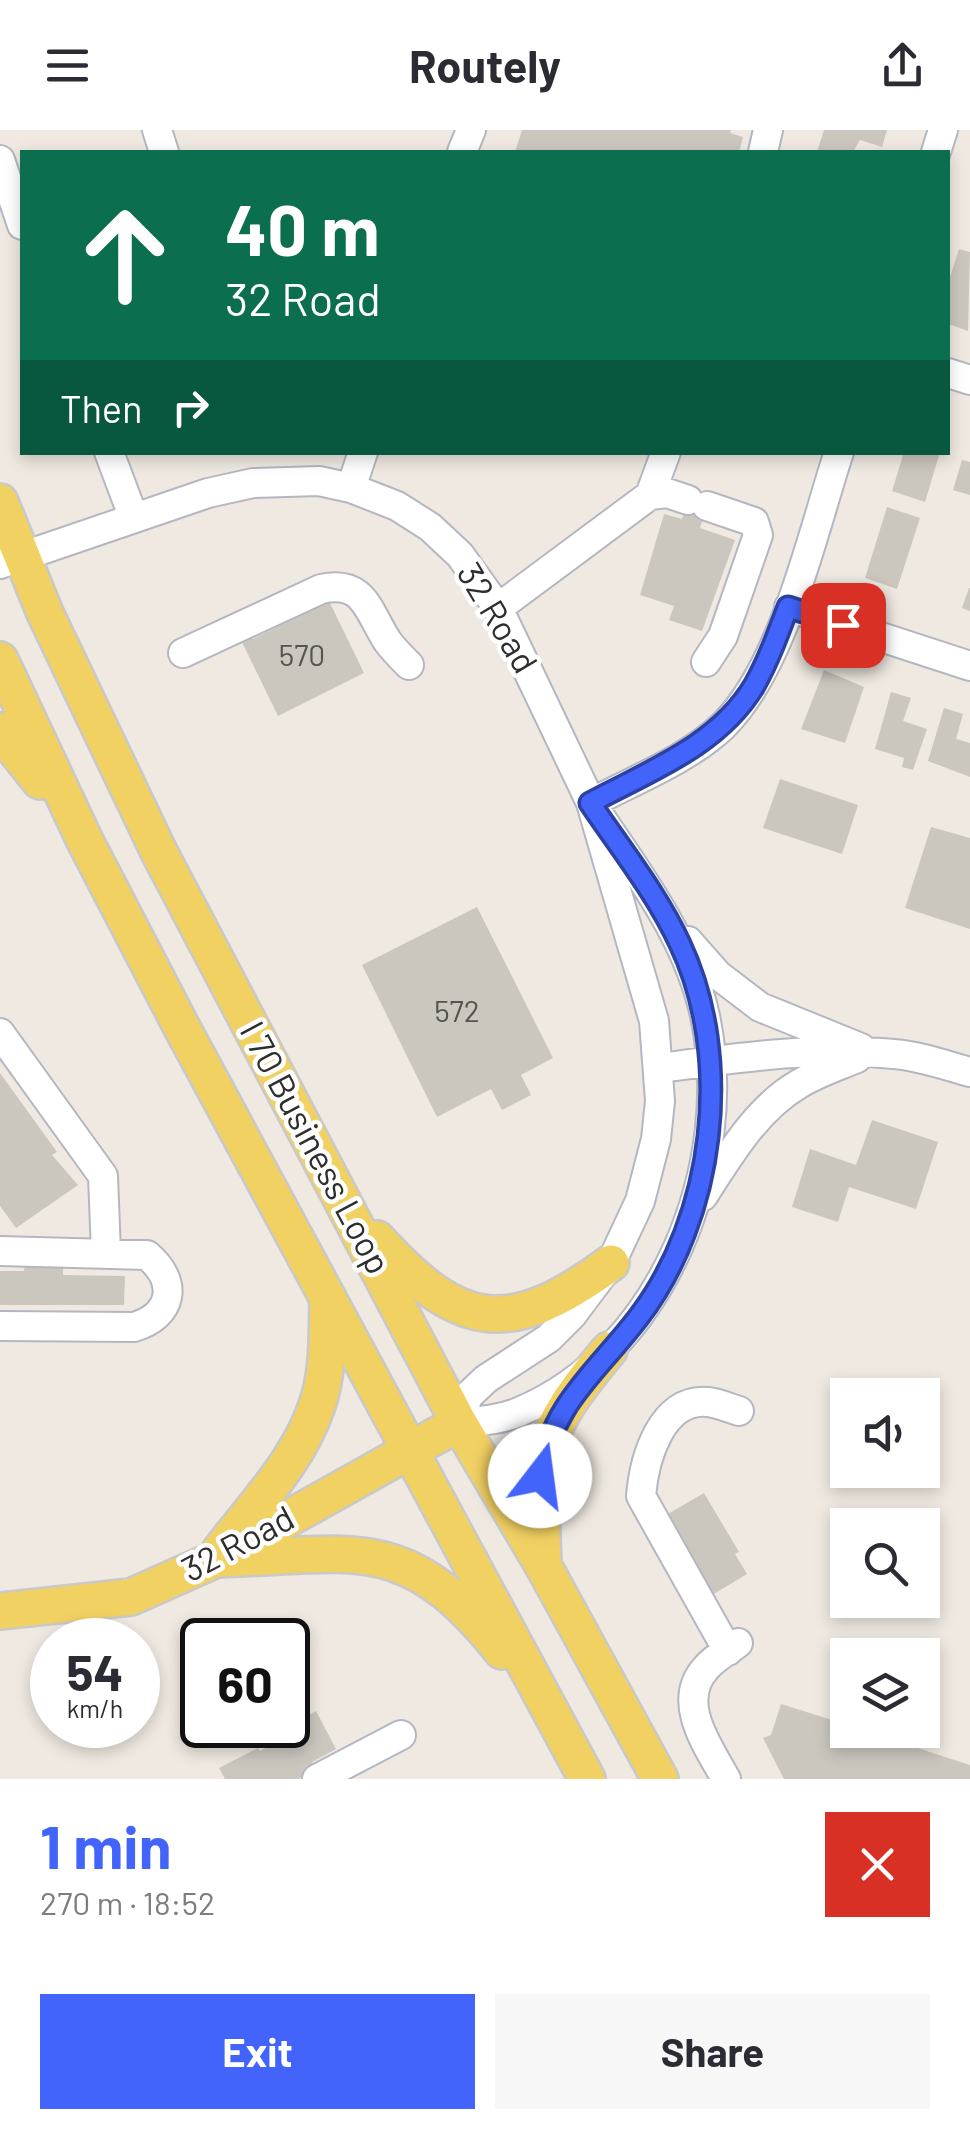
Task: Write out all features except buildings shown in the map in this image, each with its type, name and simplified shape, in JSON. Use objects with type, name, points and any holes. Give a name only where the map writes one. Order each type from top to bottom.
[{"type":"main road","name":"I 70 Business Loop","points":[[0,502],[10,560],[158,852],[459,1423],[660,1779]]},
{"type":"main road","name":"I 70 Business Loop","points":[[0,660],[85,841],[408,1452],[588,1779]]},
{"type":"main road","points":[[0,732],[85,841]]},
{"type":"main road","points":[[333,1180],[378,1240],[412,1276],[432,1293],[468,1309],[505,1314],[536,1308],[576,1288],[612,1263]]},
{"type":"main road","points":[[214,1560],[292,1457],[318,1406],[328,1298]]},
{"type":"main road","points":[[544,1568],[540,1498],[544,1454],[562,1410],[609,1350]]},
{"type":"main road","name":"32 Road","points":[[0,1611],[131,1597],[214,1560],[459,1423]]},
{"type":"main road","points":[[214,1560],[359,1554],[409,1567],[454,1597],[557,1721]]},
{"type":"street","points":[[0,160],[20,218]]},
{"type":"street","points":[[110,455],[133,516]]},
{"type":"street","points":[[352,488],[362,455]]},
{"type":"street","points":[[498,608],[650,495],[665,455]]},
{"type":"street","points":[[590,803],[682,755],[721,727],[752,690],[788,607],[837,455]]},
{"type":"street","name":"32 Road","points":[[10,560],[208,493],[253,483],[319,481],[352,488],[397,506],[430,527],[460,555],[498,608],[590,803],[644,976],[654,1020],[660,1101],[649,1171],[627,1234],[612,1263],[550,1338],[486,1379],[468,1396],[459,1423],[519,1412],[570,1382],[609,1350],[636,1320],[657,1290],[688,1218],[708,1143],[710,1062],[705,1017],[693,974],[660,908],[590,803]]},
{"type":"street","points":[[650,495],[662,504],[754,522],[758,535],[723,636],[706,662]]},
{"type":"street","points":[[182,653],[320,589],[336,586],[348,589],[366,603],[388,642],[409,665]]},
{"type":"street","points":[[788,607],[970,666]]},
{"type":"street","points":[[660,908],[718,975],[760,1007],[871,1052]]},
{"type":"street","points":[[0,1034],[103,1176],[106,1253]]},
{"type":"street","points":[[688,1218],[737,1145],[777,1100],[799,1084],[871,1052]]},
{"type":"street","points":[[660,1068],[871,1052],[897,1054],[970,1072]]},
{"type":"street","points":[[0,1251],[148,1256],[161,1267],[168,1296],[161,1313],[151,1322],[134,1327],[0,1326]]},
{"type":"street","points":[[726,1779],[692,1712],[706,1667],[733,1647],[641,1496],[643,1477],[662,1424],[673,1414],[684,1405],[707,1401],[739,1411]]},
{"type":"street","points":[[318,1779],[400,1736]]},
{"type":"route","points":[[540,1476],[544,1454],[562,1410],[636,1320],[673,1257],[700,1179],[711,1104],[705,1017],[693,974],[660,908],[590,803],[682,755],[721,727],[752,690],[788,607],[843,625]]}]
